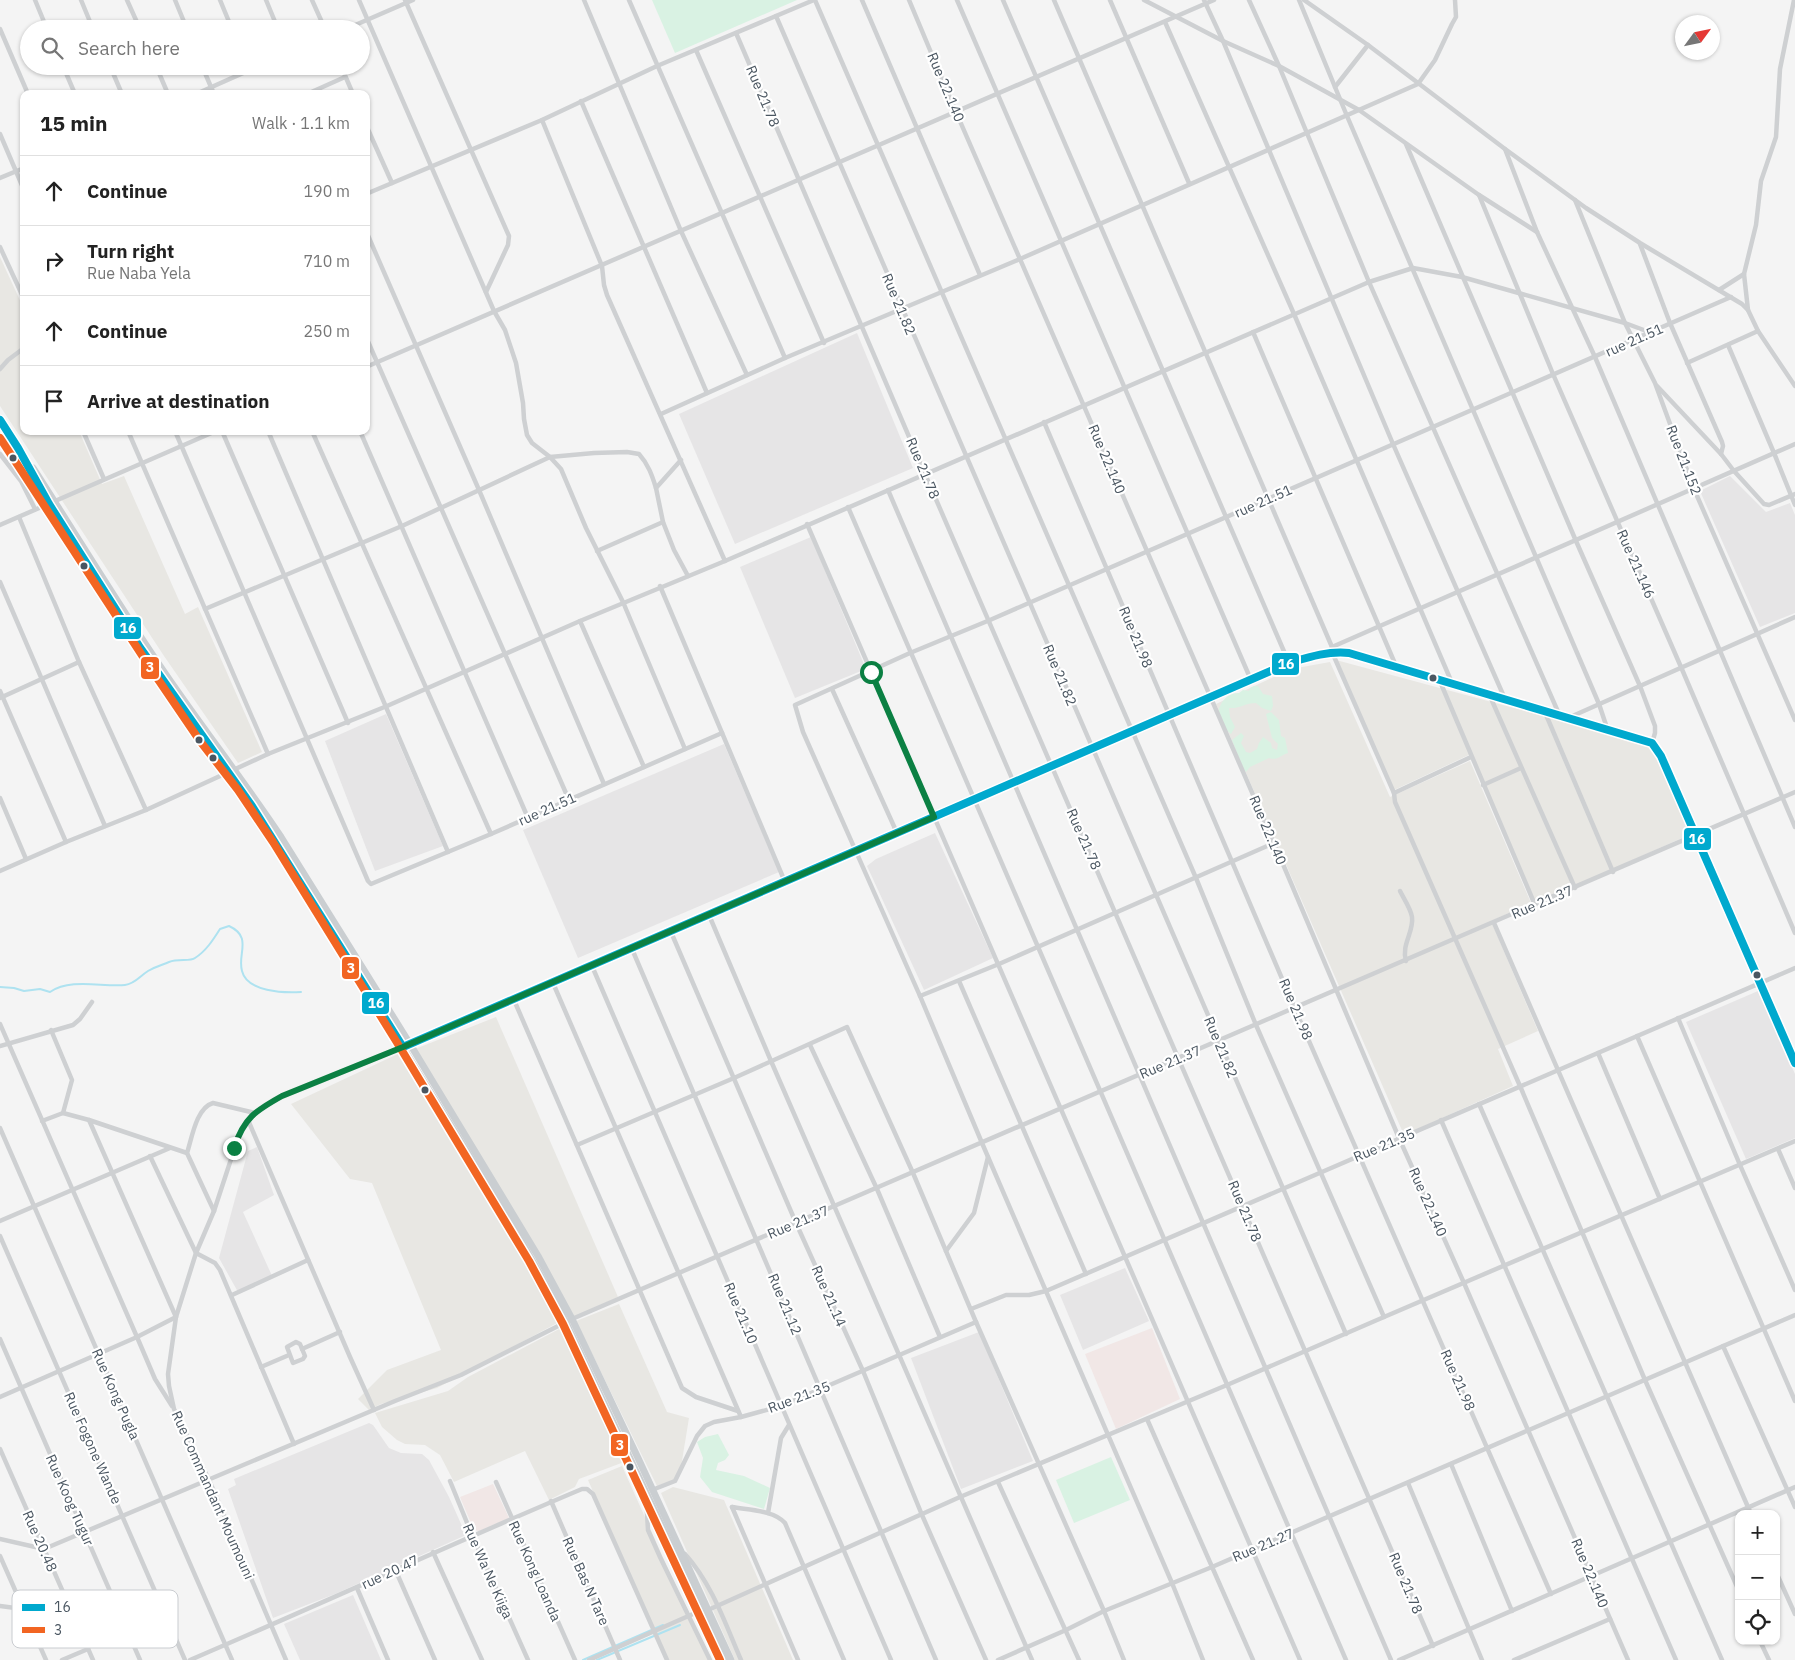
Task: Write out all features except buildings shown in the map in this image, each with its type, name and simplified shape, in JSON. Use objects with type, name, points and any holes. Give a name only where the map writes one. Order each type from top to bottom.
[{"type":"main road","points":[[0,420],[28,461],[51,503],[158,664],[208,735],[276,842],[329,920],[444,1107],[521,1227],[568,1321],[705,1610],[731,1660]]},
{"type":"main road","points":[[649,1491],[678,1546],[725,1660]]},
{"type":"street","points":[[34,0],[43,20]]},
{"type":"street","points":[[81,0],[90,20]]},
{"type":"street","points":[[127,0],[136,20]]},
{"type":"street","points":[[175,0],[183,20]]},
{"type":"street","points":[[220,0],[228,20]]},
{"type":"street","points":[[266,0],[274,20]]},
{"type":"street","points":[[312,0],[321,20]]},
{"type":"street","points":[[359,0],[367,20],[406,1],[412,0]]},
{"type":"street","points":[[584,0],[681,231],[747,375]]},
{"type":"street","points":[[629,0],[785,358]]},
{"type":"street","points":[[370,192],[542,120],[658,66],[815,0],[1131,732],[1196,878],[1256,1025],[1384,1317]]},
{"type":"street","points":[[862,0],[916,130],[980,275]]},
{"type":"street","name":"Rue 22.140","points":[[909,0],[1274,843],[1399,1138],[1592,1576],[1626,1659]]},
{"type":"street","points":[[957,0],[1251,680]]},
{"type":"street","points":[[1003,0],[1289,663]]},
{"type":"street","points":[[1054,0],[1394,793],[1395,802],[1454,940],[1520,1086],[1645,1380],[1735,1582]]},
{"type":"street","points":[[1110,0],[1190,183]]},
{"type":"street","points":[[1144,0],[1223,41],[1279,66],[1359,110],[1537,232]]},
{"type":"street","points":[[1156,0],[1159,7]]},
{"type":"street","points":[[370,365],[1178,17],[1205,2],[1214,0]]},
{"type":"street","points":[[1249,0],[1558,714]]},
{"type":"street","points":[[1299,0],[1334,87],[1537,557],[1599,704],[1607,728]]},
{"type":"street","points":[[1304,0],[1368,45],[1574,199],[1640,243],[1731,297],[1748,310]]},
{"type":"street","points":[[662,414],[785,358],[1020,259],[1418,84],[1435,60],[1456,16],[1455,0]]},
{"type":"street","points":[[1794,0],[1780,69],[1776,137],[1761,181],[1756,225],[1744,274],[1748,310],[1758,331],[1795,386]]},
{"type":"street","points":[[406,1],[509,236],[508,245],[486,292]]},
{"type":"street","points":[[1205,2],[1505,699]]},
{"type":"street","name":"Rue 21.82","points":[[776,16],[1346,1334]]},
{"type":"street","points":[[1166,22],[1294,314],[1452,683]]},
{"type":"street","points":[[370,27],[494,311],[503,325],[516,363],[528,434],[532,443],[550,456],[561,469],[623,602],[685,749]]},
{"type":"street","points":[[0,29],[26,90]]},
{"type":"street","name":"Rue 21.78","points":[[736,33],[1433,1646]]},
{"type":"street","points":[[1334,87],[1368,45]]},
{"type":"street","points":[[696,50],[824,343]]},
{"type":"street","points":[[67,75],[73,90]]},
{"type":"street","points":[[114,75],[120,90]]},
{"type":"street","points":[[160,75],[166,90]]},
{"type":"street","points":[[206,75],[212,90]]},
{"type":"street","points":[[205,90],[235,75]]},
{"type":"street","points":[[316,90],[345,77],[351,90]]},
{"type":"street","points":[[581,101],[707,393]]},
{"type":"street","points":[[542,120],[602,266],[607,295],[662,414],[725,561]]},
{"type":"street","points":[[0,134],[20,180]]},
{"type":"street","points":[[370,134],[392,183]]},
{"type":"street","points":[[1406,144],[1640,686],[1655,726],[1652,743]]},
{"type":"street","points":[[1506,149],[1537,232],[1574,309],[1795,827]]},
{"type":"street","points":[[0,178],[20,170]]},
{"type":"street","name":"Rue 21.146","points":[[1479,194],[1553,374],[1795,932]]},
{"type":"street","name":"Rue 21.152","points":[[1574,199],[1625,323],[1655,383],[1694,489],[1795,720]]},
{"type":"street","points":[[370,241],[479,490],[604,784]]},
{"type":"street","points":[[1640,243],[1670,324],[1722,442],[1723,446],[1720,454]]},
{"type":"street","points":[[0,247],[20,290]]},
{"type":"street","points":[[0,871],[146,810],[268,754],[348,723],[660,586],[725,561],[1331,297],[1370,282],[1413,268],[1462,277],[1625,323],[1649,332]]},
{"type":"street","points":[[1719,290],[1744,274]]},
{"type":"street","name":"rue 21.51","points":[[856,851],[803,732],[795,705],[870,670],[951,637],[1473,408],[1595,358],[1649,332],[1731,297]]},
{"type":"street","points":[[1687,363],[1758,331]]},
{"type":"street","points":[[1253,332],[1396,666]]},
{"type":"street","points":[[370,345],[569,800]]},
{"type":"street","points":[[1728,345],[1793,495],[1795,505]]},
{"type":"street","points":[[0,369],[20,351]]},
{"type":"street","points":[[1655,383],[1764,504],[1769,505],[1793,495]]},
{"type":"street","name":"Rue 21.98","points":[[1044,422],[1295,1009],[1551,1594]]},
{"type":"street","points":[[85,435],[104,479]]},
{"type":"street","points":[[130,435],[268,754]]},
{"type":"street","points":[[177,435],[246,592],[307,739]]},
{"type":"street","points":[[0,525],[208,435]]},
{"type":"street","points":[[224,435],[348,723]]},
{"type":"street","points":[[270,435],[448,852]]},
{"type":"street","points":[[314,435],[491,834]]},
{"type":"street","points":[[362,435],[528,818]]},
{"type":"street","points":[[406,1046],[1289,663],[1332,649],[1380,626],[1795,444]]},
{"type":"street","points":[[205,609],[402,526],[550,456],[610,453],[638,454],[645,461],[651,473],[663,522],[674,550],[688,576]]},
{"type":"street","points":[[0,454],[21,481],[35,510]]},
{"type":"street","points":[[656,488],[682,460]]},
{"type":"street","points":[[888,490],[1391,1660]]},
{"type":"street","points":[[848,507],[1346,1660]]},
{"type":"street","points":[[18,517],[79,662],[146,810]]},
{"type":"street","points":[[598,551],[663,522]]},
{"type":"street","points":[[808,524],[1300,1660]]},
{"type":"street","points":[[0,582],[105,826]]},
{"type":"street","points":[[660,586],[785,882]]},
{"type":"street","points":[[1568,718],[1795,617]]},
{"type":"street","points":[[580,621],[644,767]]},
{"type":"street","points":[[1332,649],[1396,666],[1652,743],[1661,756],[1795,1063]]},
{"type":"street","points":[[1,698],[79,662]]},
{"type":"street","points":[[1439,679],[1470,757],[1534,905]]},
{"type":"street","points":[[832,689],[897,833]]},
{"type":"street","points":[[0,691],[1,698],[66,842]]},
{"type":"street","points":[[1489,694],[1575,888]]},
{"type":"street","points":[[1544,710],[1613,872]]},
{"type":"street","name":"rue 21.51","points":[[307,739],[371,884],[528,818],[722,732]]},
{"type":"street","points":[[1394,793],[1470,757]]},
{"type":"street","points":[[1482,785],[1522,768]]},
{"type":"street","name":"Rue 21.37","points":[[44,1549],[456,1377],[568,1321],[1795,792]]},
{"type":"street","points":[[0,798],[26,859]]},
{"type":"street","points":[[920,996],[960,981],[1274,843]]},
{"type":"street","points":[[856,851],[1109,1436],[1203,1660]]},
{"type":"street","points":[[1400,891],[1412,917],[1405,945],[1404,955],[1406,961]]},
{"type":"street","points":[[709,915],[960,1498],[1032,1660]]},
{"type":"street","points":[[1494,923],[1748,1508]]},
{"type":"street","name":"Rue 21.14","points":[[671,932],[796,1223],[863,1371],[922,1516],[986,1660]]},
{"type":"street","name":"Rue 21.12","points":[[632,949],[822,1389],[936,1660]]},
{"type":"street","name":"Rue 21.10","points":[[592,966],[891,1660]]},
{"type":"street","name":"Rue 21.35","points":[[971,1309],[1006,1295],[1029,1295],[1046,1291],[1795,968]]},
{"type":"street","points":[[960,981],[1086,1274]]},
{"type":"street","points":[[553,983],[741,1417]]},
{"type":"street","points":[[514,1000],[683,1390],[696,1397],[738,1411]]},
{"type":"street","points":[[0,1046],[77,1022],[92,1002]]},
{"type":"street","points":[[1678,1018],[1795,1290]]},
{"type":"street","points":[[0,1024],[137,1337],[156,1379],[174,1409]]},
{"type":"street","points":[[577,1145],[655,1113],[847,1027],[913,1173],[1124,1660]]},
{"type":"street","points":[[52,1030],[72,1080],[62,1113]]},
{"type":"street","points":[[1638,1036],[1795,1401]]},
{"type":"street","points":[[810,1045],[876,1188],[940,1338]]},
{"type":"street","name":"Rue Commandant Moumouni","points":[[286,1660],[209,1480],[174,1409],[168,1374],[176,1317],[196,1253],[214,1211],[241,1129],[248,1120],[255,1113],[282,1096],[406,1046]]},
{"type":"street","points":[[1598,1053],[1660,1199]]},
{"type":"street","points":[[214,1211],[187,1154],[200,1111],[212,1103],[255,1113]]},
{"type":"street","points":[[1479,1104],[1722,1660]]},
{"type":"street","points":[[42,1121],[62,1113],[187,1154]]},
{"type":"street","points":[[0,1397],[137,1337],[176,1317],[88,1120]]},
{"type":"street","points":[[248,1120],[374,1410]]},
{"type":"street","points":[[1441,1120],[1676,1660]]},
{"type":"street","name":"Rue Kong Pugla","points":[[0,1128],[232,1660]]},
{"type":"street","points":[[589,1660],[717,1606],[960,1498],[1228,1386],[1464,1282],[1795,1141]]},
{"type":"street","points":[[0,1221],[170,1148]]},
{"type":"street","points":[[1778,1148],[1795,1188]]},
{"type":"street","points":[[150,1156],[196,1253],[218,1266],[294,1444]]},
{"type":"street","points":[[946,1251],[974,1213],[988,1157]]},
{"type":"street","name":"Rue Fogone Wande","points":[[0,1236],[155,1590]]},
{"type":"street","points":[[232,1295],[308,1260]]},
{"type":"street","name":"Rue 21.27","points":[[998,1660],[1104,1611],[1292,1533],[1795,1315]]},
{"type":"street","name":"Rue 21.35","points":[[649,1491],[675,1481],[697,1436],[706,1426],[714,1422],[781,1406],[976,1322]]},
{"type":"street","points":[[302,1349],[340,1332]]},
{"type":"street","name":"Rue Koog Tugur","points":[[0,1339],[109,1590]]},
{"type":"street","points":[[296,1342],[300,1344],[304,1358],[295,1363],[292,1362],[289,1355],[286,1347],[296,1342]]},
{"type":"street","points":[[1723,1346],[1795,1507]]},
{"type":"street","points":[[262,1367],[289,1355]]},
{"type":"street","points":[[1148,1420],[1253,1660]]},
{"type":"street","name":"Rue 21.35","points":[[768,1513],[781,1438],[790,1425]]},
{"type":"street","name":"Rue 20.48","points":[[0,1449],[62,1590]]},
{"type":"street","points":[[1451,1464],[1512,1611]]},
{"type":"street","name":"Rue Wa Ne Kiiga","points":[[450,1481],[472,1536],[528,1660]]},
{"type":"street","name":"Rue Kong Loanda","points":[[496,1482],[575,1660]]},
{"type":"street","points":[[998,1482],[1079,1660]]},
{"type":"street","points":[[1408,1483],[1482,1660]]},
{"type":"street","points":[[1398,1660],[1795,1487]]},
{"type":"street","name":"rue 20.47","points":[[190,1660],[582,1488],[590,1491],[655,1631]]},
{"type":"street","points":[[649,1491],[648,1530],[710,1660]]},
{"type":"street","name":"Rue Bas N Tare","points":[[552,1501],[620,1660]]},
{"type":"street","points":[[798,1660],[732,1508],[768,1513],[785,1523],[844,1660]]},
{"type":"street","points":[[0,1539],[44,1549]]},
{"type":"street","points":[[678,1546],[696,1566],[706,1583],[741,1660]]},
{"type":"street","points":[[433,1552],[482,1660]]},
{"type":"street","points":[[0,1556],[15,1590]]},
{"type":"street","points":[[395,1569],[435,1660]]},
{"type":"street","points":[[1780,1581],[1795,1614]]},
{"type":"street","points":[[357,1588],[388,1660]]},
{"type":"street","points":[[1514,1660],[1610,1619]]},
{"type":"street","points":[[655,1631],[667,1660]]},
{"type":"street","name":"Rue Fogone Wande","points":[[178,1644],[185,1660]]},
{"type":"street","points":[[1762,1645],[1769,1660]]},
{"type":"street","points":[[41,1648],[46,1660]]},
{"type":"street","name":"Rue Koog Tugur","points":[[135,1648],[140,1660]]},
{"type":"street","points":[[62,1660],[88,1649]]},
{"type":"street","name":"Rue 20.48","points":[[88,1649],[92,1660]]},
{"type":"shaded area","points":[[0,257],[20,300],[20,435],[81,435],[102,484],[124,476],[185,614],[198,607],[262,752],[238,763],[164,656],[0,406]]},
{"type":"shaded area","points":[[857,333],[913,468],[735,544],[679,414]]},
{"type":"shaded area","points":[[1730,476],[1766,512],[1790,503],[1795,515],[1795,613],[1760,627],[1700,491]]},
{"type":"shaded area","points":[[811,537],[866,669],[795,698],[740,567]]},
{"type":"shaded area","points":[[1336,660],[1647,744],[1656,752],[1691,834],[1536,903],[1471,754],[1392,791]]},
{"type":"shaded area","points":[[1330,662],[1390,797],[1470,761],[1531,903],[1491,921],[1538,1031],[1498,1049],[1513,1086],[1404,1135],[1216,704],[1291,669]]},
{"type":"shaded area","points":[[386,714],[443,846],[375,871],[325,741]]},
{"type":"shaded area","points":[[724,744],[779,872],[578,958],[523,830]]},
{"type":"shaded area","points":[[935,833],[993,958],[924,990],[867,866],[876,859]]},
{"type":"shaded area","points":[[1758,991],[1795,1074],[1795,1138],[1746,1159],[1686,1022]]},
{"type":"shaded area","points":[[496,1017],[618,1297],[573,1317],[415,1049]]},
{"type":"shaded area","points":[[402,1052],[508,1227],[559,1322],[437,1388],[381,1404],[369,1410],[358,1399],[387,1370],[441,1350],[372,1183],[350,1179],[291,1104]]},
{"type":"shaded area","points":[[257,1147],[274,1195],[243,1212],[273,1278],[238,1292],[219,1258],[248,1151]]},
{"type":"shaded area","points":[[1125,1268],[1149,1321],[1083,1350],[1060,1295]]},
{"type":"shaded area","points":[[619,1304],[667,1412],[689,1418],[681,1467],[674,1480],[657,1486],[576,1321]]},
{"type":"shaded area","points":[[561,1328],[624,1462],[579,1479],[575,1487],[549,1500],[525,1451],[454,1482],[440,1455],[425,1445],[405,1444],[397,1440],[382,1427],[375,1413],[448,1391],[468,1377]]},
{"type":"shaded area","points":[[1152,1328],[1180,1399],[1116,1429],[1085,1354]]},
{"type":"shaded area","points":[[979,1332],[1033,1461],[961,1489],[911,1358]]},
{"type":"shaded area","points":[[369,1423],[373,1425],[389,1448],[401,1453],[422,1454],[429,1460],[449,1497],[466,1535],[335,1594],[273,1618],[228,1489],[236,1485],[234,1479]]},
{"type":"shaded area","points":[[622,1466],[709,1660],[666,1660],[588,1480]]},
{"type":"shaded area","points":[[493,1484],[509,1518],[479,1531],[474,1530],[460,1497]]},
{"type":"shaded area","points":[[673,1487],[724,1500],[793,1660],[735,1660],[661,1493]]},
{"type":"shaded area","points":[[353,1595],[381,1660],[300,1660],[284,1624]]},
{"type":"green space","points":[[652,0],[797,0],[675,53]]},
{"type":"green space","points":[[1254,686],[1258,686],[1263,694],[1272,696],[1273,706],[1271,711],[1262,708],[1256,703],[1229,708],[1230,717],[1235,727],[1231,734],[1225,729],[1218,712],[1221,704],[1231,694],[1239,693],[1243,690],[1249,691]]},
{"type":"green space","points":[[1271,712],[1279,720],[1281,736],[1285,738],[1288,753],[1277,758],[1269,758],[1250,767],[1246,772],[1232,740],[1241,733],[1244,736],[1241,743],[1246,752],[1250,753],[1257,749],[1263,737],[1271,743],[1272,748],[1277,750],[1278,744],[1272,738],[1266,714]]},
{"type":"green space","points":[[718,1434],[729,1455],[725,1460],[718,1463],[716,1470],[744,1476],[770,1488],[764,1509],[712,1492],[700,1477],[703,1458],[697,1442],[705,1437]]},
{"type":"green space","points":[[1111,1457],[1130,1500],[1074,1523],[1056,1480]]},
{"type":"waterway","points":[[0,987],[24,991],[40,989],[50,992],[67,985],[129,984],[158,966],[172,961],[195,958],[206,949],[220,929],[229,926],[236,930],[242,941],[241,965],[245,978],[258,987],[267,990],[301,992]]},
{"type":"waterway","points":[[583,1660],[663,1625]]},
{"type":"waterway","points":[[597,1660],[680,1625]]},
{"type":"transit line","name":"16","points":[[0,420],[49,504],[139,646],[252,806],[403,1047],[1289,663],[1318,655],[1349,653],[1652,743],[1661,756],[1795,1063]]},
{"type":"transit line","name":"3","points":[[0,438],[151,669],[273,842],[529,1261],[563,1324],[720,1660]]},
{"type":"route","points":[[234,1148],[241,1129],[248,1120],[264,1106],[282,1096],[514,1000],[934,817],[871,672]]}]
